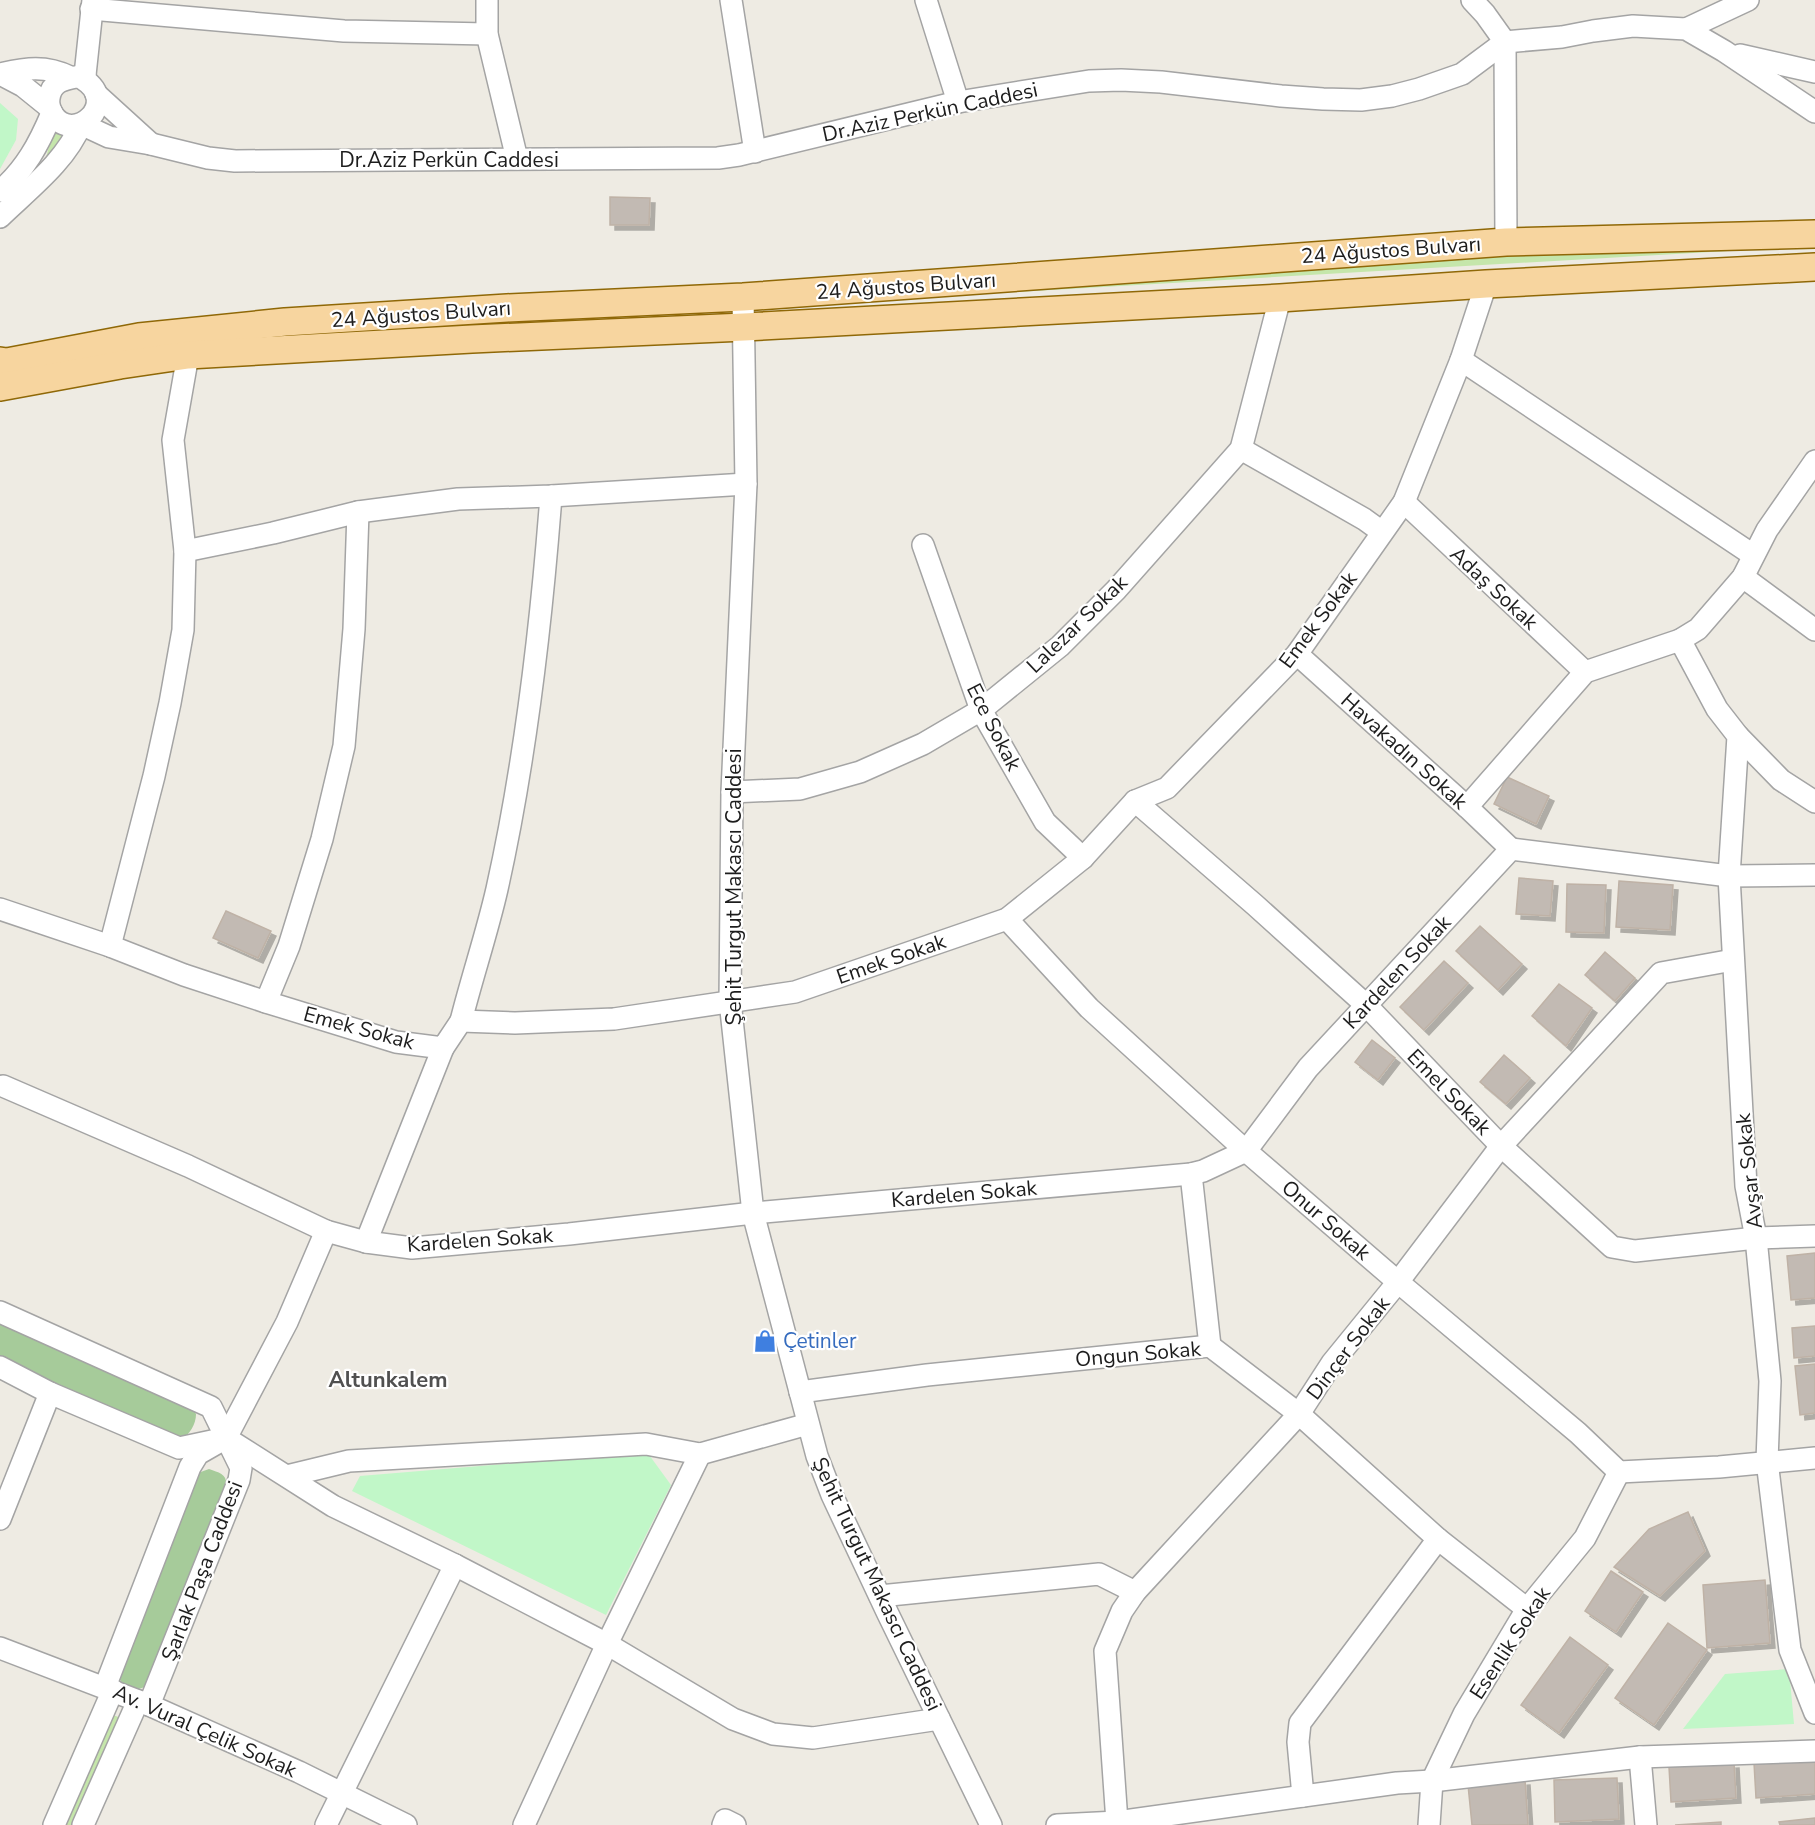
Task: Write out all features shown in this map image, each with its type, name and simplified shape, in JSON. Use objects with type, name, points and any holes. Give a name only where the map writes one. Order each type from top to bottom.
[{"type":"main road","name":"24 Ağustos Bulvarı","points":[[0,361],[7,362],[139,337],[274,323],[507,308],[743,297],[1506,242],[1815,234]]},
{"type":"main road","name":"24 Ağustos Bulvarı","points":[[0,387],[188,355],[744,327],[1815,267]]},
{"type":"street","points":[[487,0],[487,34],[517,159]]},
{"type":"street","points":[[730,0],[755,152]]},
{"type":"street","points":[[926,0],[958,102]]},
{"type":"street","points":[[1472,0],[1505,42],[1506,242]]},
{"type":"street","points":[[1686,29],[1748,0]]},
{"type":"street","points":[[77,76],[92,5],[344,31],[487,34]]},
{"type":"street","points":[[1505,42],[1562,37],[1593,30],[1633,26],[1686,29],[1724,51],[1815,112]]},
{"type":"street","name":"Dr.Aziz Perkün Caddesi","points":[[81,124],[109,137],[151,144],[208,158],[235,161],[718,158],[755,152],[958,102],[1067,84],[1122,80],[1161,82],[1281,96],[1360,100],[1419,89],[1462,74],[1505,42]]},
{"type":"street","points":[[1724,51],[1815,72]]},
{"type":"street","points":[[0,74],[37,67],[77,76],[93,88],[96,94],[151,144]]},
{"type":"street","points":[[0,74],[22,86],[51,110],[56,119],[68,125],[81,124],[90,118],[96,110],[96,94]]},
{"type":"street","points":[[0,191],[15,178],[33,153],[51,110],[50,94],[53,88],[58,82],[77,76]]},
{"type":"street","points":[[0,217],[64,152],[75,139],[81,124]]},
{"type":"street","name":"Emek Sokak","points":[[0,909],[266,1002],[396,1042],[443,1048],[461,1021],[515,1023],[614,1019],[795,992],[1007,919],[1083,858],[1135,801],[1167,788],[1297,654],[1404,502],[1461,360],[1486,284]]},
{"type":"street","name":"Şehit Turgut Makascı Caddesi","points":[[743,297],[746,484],[732,792],[730,1002],[753,1213],[808,1424],[832,1495],[991,1825]]},
{"type":"street","name":"Lalezar Sokak","points":[[732,792],[800,789],[860,772],[923,744],[981,710],[1060,646],[1116,590],[1241,449],[1280,298]]},
{"type":"street","points":[[110,946],[154,776],[183,630],[185,551],[172,440],[188,355]]},
{"type":"street","points":[[1461,360],[1753,555]]},
{"type":"street","points":[[1241,449],[1364,519],[1382,532]]},
{"type":"street","points":[[1467,807],[1585,672],[1680,640],[1698,629],[1743,578],[1767,530],[1815,461]]},
{"type":"street","points":[[185,551],[358,512],[458,499],[551,496],[746,484]]},
{"type":"street","points":[[461,1021],[496,891],[530,711],[543,600],[551,496]]},
{"type":"street","name":"Adaş Sokak","points":[[1404,502],[1585,672]]},
{"type":"street","points":[[266,1002],[289,946],[318,850],[344,746],[354,629],[358,512]]},
{"type":"street","name":"Ece Sokak","points":[[923,545],[981,710],[1045,822],[1083,858]]},
{"type":"street","points":[[1743,578],[1815,630]]},
{"type":"street","points":[[1680,640],[1717,709],[1738,736],[1781,780],[1815,802]]},
{"type":"street","name":"Havakadın Sokak","points":[[1297,654],[1467,807],[1510,849]]},
{"type":"street","name":"Avşar Sokak","points":[[1738,736],[1729,876],[1746,1186],[1756,1238],[1770,1381],[1767,1461],[1790,1650],[1808,1679],[1815,1713]]},
{"type":"street","name":"Emel Sokak","points":[[1135,801],[1256,905],[1366,1005],[1501,1146],[1612,1247],[1635,1251],[1756,1238],[1815,1236]]},
{"type":"street","points":[[1510,849],[1729,876],[1815,875]]},
{"type":"street","name":"Kardelen Sokak","points":[[1,1084],[188,1166],[326,1231],[366,1242],[412,1248],[569,1234],[753,1213],[1191,1174],[1203,1171],[1246,1151],[1308,1068],[1510,849]]},
{"type":"street","name":"Onur Sokak","points":[[1007,919],[1089,1008],[1246,1151],[1578,1433],[1619,1472]]},
{"type":"street","name":"Dinçer Sokak","points":[[1117,1822],[1105,1651],[1122,1611],[1135,1592],[1299,1413],[1332,1363],[1398,1282],[1501,1146],[1661,973],[1733,960]]},
{"type":"street","points":[[366,1242],[443,1048]]},
{"type":"street","points":[[1191,1174],[1210,1346]]},
{"type":"street","points":[[54,1825],[109,1688],[190,1467],[198,1454],[226,1437],[287,1322],[326,1231]]},
{"type":"street","name":"Şarlak Paşa Caddesi","points":[[0,1312],[211,1407],[241,1468],[239,1480],[143,1703],[84,1825]]},
{"type":"street","name":"Ongun Sokak","points":[[800,1392],[927,1375],[1210,1346],[1299,1413],[1438,1539],[1527,1609]]},
{"type":"street","points":[[0,1367],[50,1393],[179,1448],[226,1437],[333,1506],[455,1565],[608,1644],[732,1719],[773,1734],[813,1738],[939,1719]]},
{"type":"street","points":[[0,1519],[50,1393]]},
{"type":"street","points":[[287,1476],[349,1461],[646,1444],[700,1454],[808,1424]]},
{"type":"street","points":[[524,1825],[700,1454]]},
{"type":"street","points":[[1619,1472],[1719,1467],[1815,1458]]},
{"type":"street","name":"Esenlik Sokak","points":[[1429,1825],[1432,1781],[1464,1714],[1527,1609],[1585,1538],[1619,1472]]},
{"type":"street","points":[[1303,1796],[1298,1742],[1300,1723],[1438,1539]]},
{"type":"street","points":[[326,1825],[455,1565]]},
{"type":"street","points":[[880,1596],[1099,1574],[1135,1592]]},
{"type":"street","name":"Av. Vural Çelik Sokak","points":[[0,1648],[109,1688],[342,1793],[406,1825]]},
{"type":"street","points":[[1058,1825],[1202,1817],[1303,1796],[1396,1783],[1432,1781],[1640,1757],[1815,1751]]},
{"type":"street","points":[[1640,1757],[1646,1825]]},
{"type":"street","points":[[723,1825],[725,1820],[735,1825]]},
{"type":"green space","points":[[0,103],[18,119],[16,140],[0,169]]},
{"type":"green space","points":[[54,128],[70,137],[44,165]]},
{"type":"green space","points":[[1815,246],[771,306],[1526,252]]},
{"type":"green space","points":[[0,1321],[193,1409],[196,1414],[192,1428],[181,1440],[0,1360]]},
{"type":"green space","points":[[647,1452],[671,1485],[606,1615],[352,1491],[360,1476]]},
{"type":"green space","points":[[209,1469],[224,1477],[226,1488],[148,1684],[139,1689],[124,1686],[117,1675],[198,1473]]},
{"type":"green space","points":[[1789,1669],[1794,1724],[1683,1729],[1725,1674]]},
{"type":"green space","points":[[113,1715],[121,1718],[73,1825],[65,1825]]},
{"type":"building","points":[[610,197],[650,198],[649,225],[610,225]]},
{"type":"building","points":[[1507,777],[1549,796],[1536,824],[1494,804]]},
{"type":"building","points":[[1519,878],[1553,881],[1550,916],[1516,914]]},
{"type":"building","points":[[1619,881],[1673,885],[1670,930],[1616,927]]},
{"type":"building","points":[[1567,884],[1606,885],[1604,933],[1566,932]]},
{"type":"building","points":[[226,911],[271,931],[258,958],[213,938]]},
{"type":"building","points":[[1480,926],[1522,964],[1498,990],[1456,951]]},
{"type":"building","points":[[1605,952],[1635,978],[1615,1001],[1585,975]]},
{"type":"building","points":[[1444,961],[1468,983],[1424,1030],[1400,1007]]},
{"type":"building","points":[[1559,984],[1592,1008],[1566,1046],[1532,1016]]},
{"type":"building","points":[[1372,1040],[1395,1058],[1378,1080],[1355,1062]]},
{"type":"building","points":[[1504,1055],[1530,1078],[1506,1104],[1480,1082]]},
{"type":"building","points":[[1815,1253],[1815,1298],[1791,1300],[1787,1256]]},
{"type":"building","points":[[1815,1326],[1815,1356],[1794,1358],[1792,1328]]},
{"type":"building","points":[[1815,1364],[1815,1413],[1800,1415],[1795,1366]]},
{"type":"building","points":[[1688,1512],[1705,1551],[1660,1596],[1614,1567],[1649,1529]]},
{"type":"building","points":[[1611,1571],[1643,1592],[1616,1632],[1585,1611]]},
{"type":"building","points":[[1765,1580],[1770,1643],[1707,1648],[1703,1585]]},
{"type":"building","points":[[1668,1623],[1707,1650],[1654,1725],[1615,1698]]},
{"type":"building","points":[[1570,1637],[1608,1665],[1559,1733],[1521,1705]]},
{"type":"building","points":[[1815,1759],[1815,1794],[1756,1798],[1754,1763]]},
{"type":"building","points":[[1734,1763],[1736,1798],[1671,1802],[1669,1767]]},
{"type":"building","points":[[1617,1778],[1619,1819],[1555,1822],[1554,1780]]},
{"type":"building","points":[[1525,1780],[1528,1825],[1472,1825],[1468,1785]]},
{"type":"building","points":[[1815,1818],[1815,1825],[1780,1825],[1779,1822]]},
{"type":"building","points":[[1721,1822],[1721,1825],[1675,1825]]},
{"type":"place","name":"Çetinler","points":[[765,1341]]},
{"type":"district","name":"Altunkalem","points":[[388,1380]]}]
